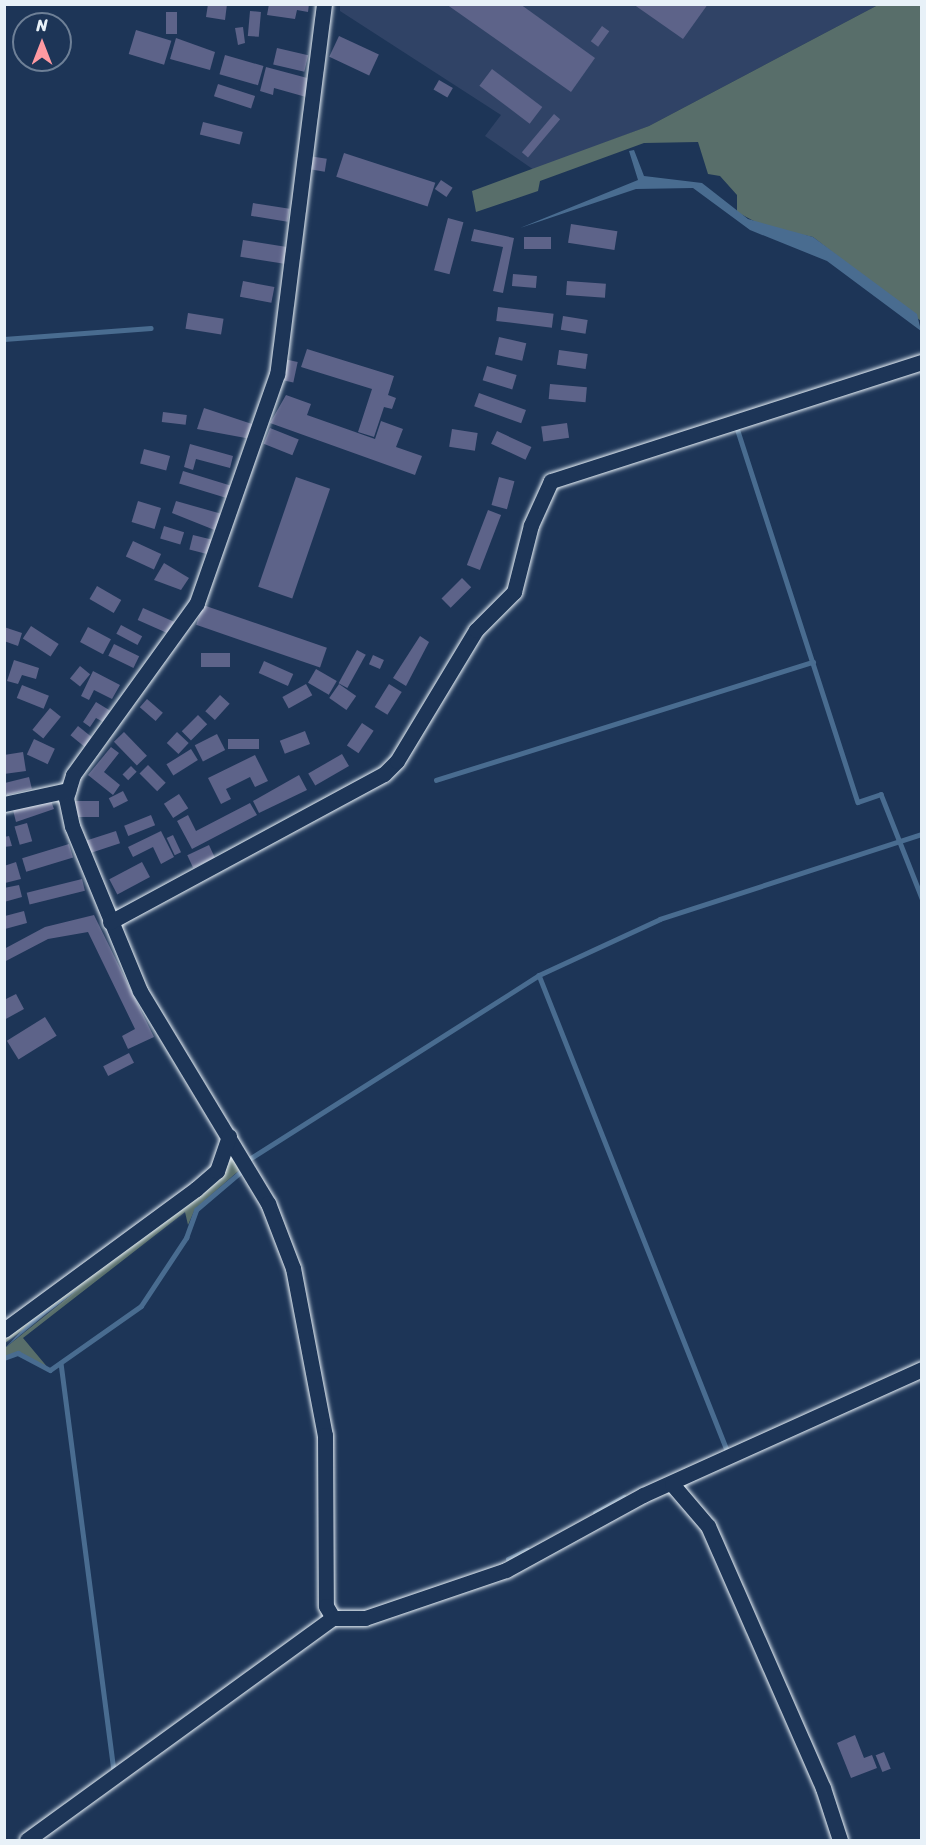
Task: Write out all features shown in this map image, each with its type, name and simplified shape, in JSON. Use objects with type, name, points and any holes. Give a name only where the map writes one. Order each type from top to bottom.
[{"type":"street","points":[[324,4],[277,374],[197,603],[73,775],[68,790],[72,826],[140,991],[229,1136],[276,1220],[301,1298],[325,1435],[325,1593],[333,1618]]},
{"type":"street","points":[[110,922],[384,774],[397,761],[476,630],[514,592],[531,525],[551,481],[921,362]]},
{"type":"street","points":[[4,804],[68,790]]},
{"type":"street","points":[[4,1330],[196,1189],[216,1171],[229,1136]]},
{"type":"street","points":[[27,1840],[333,1618],[345,1621],[398,1610],[506,1570],[672,1484],[921,1369]]},
{"type":"street","points":[[672,1484],[708,1526],[823,1788],[840,1840]]},
{"type":"shaded area","points":[[340,5],[878,5],[649,126],[534,170],[485,136],[501,115],[340,11]]},
{"type":"shaded area","points":[[634,150],[644,176],[702,183],[748,219],[813,237],[917,314],[921,331],[827,261],[750,230],[693,188],[636,189],[520,228],[638,180],[629,151]]},
{"type":"shaded area","points":[[81,1287],[47,1313],[5,1348],[31,1321]]},
{"type":"green space","points":[[878,5],[921,5],[921,321],[813,237],[765,227],[737,212],[737,195],[720,176],[708,174],[698,142],[644,143],[540,181],[538,191],[476,212],[472,191],[649,126]]},
{"type":"green space","points":[[231,1151],[243,1167],[195,1209],[188,1225],[185,1212],[23,1338],[49,1369],[18,1352],[5,1357],[5,1348],[76,1291],[5,1343],[5,1335],[216,1178]]},
{"type":"building","points":[[208,4],[227,4],[225,20],[206,17]]},
{"type":"building","points":[[269,4],[309,4],[308,12],[297,10],[295,19],[267,15]]},
{"type":"building","points":[[446,4],[520,4],[595,58],[571,92]]},
{"type":"building","points":[[633,4],[708,4],[683,39]]},
{"type":"building","points":[[250,11],[261,12],[259,37],[248,36]]},
{"type":"building","points":[[166,12],[177,12],[177,34],[166,34]]},
{"type":"building","points":[[602,26],[609,31],[598,47],[591,41]]},
{"type":"building","points":[[243,27],[245,43],[238,45],[235,28]]},
{"type":"building","points":[[136,30],[171,41],[164,65],[129,54]]},
{"type":"building","points":[[339,36],[379,55],[369,75],[329,57]]},
{"type":"building","points":[[176,38],[215,52],[210,70],[170,59]]},
{"type":"building","points":[[277,48],[308,55],[304,72],[273,65]]},
{"type":"building","points":[[225,55],[263,66],[258,85],[219,74]]},
{"type":"building","points":[[266,67],[311,79],[306,97],[274,88],[273,95],[260,91]]},
{"type":"building","points":[[492,69],[542,107],[530,124],[479,86]]},
{"type":"building","points":[[439,80],[453,88],[447,98],[434,90]]},
{"type":"building","points":[[218,84],[255,96],[251,108],[214,96]]},
{"type":"building","points":[[554,114],[560,119],[528,157],[522,152]]},
{"type":"building","points":[[203,122],[243,132],[240,145],[200,135]]},
{"type":"building","points":[[344,153],[435,183],[428,206],[336,177]]},
{"type":"building","points":[[309,156],[327,159],[325,172],[307,169]]},
{"type":"building","points":[[441,180],[453,188],[446,197],[435,189]]},
{"type":"building","points":[[253,203],[290,209],[288,222],[251,216]]},
{"type":"building","points":[[448,218],[463,222],[449,274],[434,270]]},
{"type":"building","points":[[571,224],[617,231],[614,250],[568,243]]},
{"type":"building","points":[[474,229],[514,238],[503,293],[493,291],[503,247],[471,241]]},
{"type":"building","points":[[524,237],[551,237],[551,249],[524,249]]},
{"type":"building","points":[[243,240],[288,247],[286,264],[240,257]]},
{"type":"building","points":[[513,274],[537,276],[536,288],[512,286]]},
{"type":"building","points":[[243,281],[274,287],[271,303],[240,297]]},
{"type":"building","points":[[567,281],[606,284],[605,298],[566,295]]},
{"type":"building","points":[[498,307],[554,314],[552,328],[496,321]]},
{"type":"building","points":[[188,313],[224,319],[221,334],[185,329]]},
{"type":"building","points":[[563,316],[588,320],[586,334],[561,330]]},
{"type":"building","points":[[499,337],[526,343],[522,361],[495,355]]},
{"type":"building","points":[[307,349],[394,376],[388,395],[396,398],[392,409],[384,407],[374,437],[358,432],[372,389],[301,367]]},
{"type":"building","points":[[559,350],[588,354],[586,369],[557,365]]},
{"type":"building","points":[[284,359],[298,362],[293,382],[280,380]]},
{"type":"building","points":[[487,366],[517,375],[512,389],[483,380]]},
{"type":"building","points":[[550,384],[587,387],[586,402],[549,399]]},
{"type":"building","points":[[479,393],[526,410],[521,423],[474,406]]},
{"type":"building","points":[[286,395],[311,404],[307,415],[375,439],[381,421],[403,429],[396,447],[422,456],[415,475],[270,423]]},
{"type":"building","points":[[204,408],[255,425],[251,439],[197,429]]},
{"type":"building","points":[[163,412],[187,415],[186,425],[162,422]]},
{"type":"building","points":[[567,423],[569,438],[543,441],[541,427]]},
{"type":"building","points":[[270,428],[299,440],[292,455],[264,444]]},
{"type":"building","points":[[452,429],[478,433],[475,451],[449,447]]},
{"type":"building","points":[[497,431],[531,447],[526,460],[491,444]]},
{"type":"building","points":[[190,444],[233,456],[230,468],[196,459],[193,470],[184,467]]},
{"type":"building","points":[[144,449],[170,456],[166,470],[140,463]]},
{"type":"building","points":[[183,471],[233,486],[229,499],[179,483]]},
{"type":"building","points":[[296,477],[330,489],[292,598],[258,587]]},
{"type":"building","points":[[499,477],[514,481],[507,509],[491,505]]},
{"type":"building","points":[[138,501],[161,508],[155,529],[132,522]]},
{"type":"building","points":[[176,501],[222,514],[217,531],[172,513]]},
{"type":"building","points":[[488,510],[501,515],[480,570],[467,565]]},
{"type":"building","points":[[164,526],[184,532],[180,545],[160,538]]},
{"type":"building","points":[[193,535],[213,540],[210,555],[189,550]]},
{"type":"building","points":[[133,541],[161,554],[154,570],[126,556]]},
{"type":"building","points":[[164,563],[189,578],[181,590],[154,580]]},
{"type":"building","points":[[462,578],[471,587],[451,608],[441,599]]},
{"type":"building","points":[[97,586],[121,600],[114,613],[89,599]]},
{"type":"building","points":[[203,605],[327,648],[320,668],[196,625]]},
{"type":"building","points":[[143,608],[174,622],[169,634],[138,620]]},
{"type":"building","points":[[121,625],[142,636],[137,645],[116,634]]},
{"type":"building","points":[[31,626],[59,644],[51,657],[23,639]]},
{"type":"building","points":[[4,627],[22,633],[18,646],[4,641]]},
{"type":"building","points":[[88,627],[111,639],[103,654],[80,642]]},
{"type":"building","points":[[420,636],[429,642],[406,686],[393,678]]},
{"type":"building","points":[[114,644],[139,656],[133,668],[108,656]]},
{"type":"building","points":[[357,650],[366,655],[347,688],[339,683]]},
{"type":"building","points":[[201,653],[230,653],[230,667],[201,667]]},
{"type":"building","points":[[373,655],[384,660],[380,669],[369,664]]},
{"type":"building","points":[[14,660],[39,668],[36,679],[22,675],[18,684],[7,681]]},
{"type":"building","points":[[264,661],[293,674],[288,686],[259,673]]},
{"type":"building","points":[[80,666],[90,674],[80,687],[70,678]]},
{"type":"building","points":[[316,669],[337,681],[329,695],[308,683]]},
{"type":"building","points":[[93,671],[120,685],[112,699],[94,690],[89,700],[81,696]]},
{"type":"building","points":[[306,684],[312,695],[289,708],[282,697]]},
{"type":"building","points":[[339,684],[356,696],[346,710],[329,698]]},
{"type":"building","points":[[389,684],[402,692],[387,715],[375,707]]},
{"type":"building","points":[[22,685],[49,696],[44,709],[17,698]]},
{"type":"building","points":[[220,695],[230,704],[215,720],[205,711]]},
{"type":"building","points":[[147,699],[163,713],[156,721],[140,707]]},
{"type":"building","points":[[96,702],[114,713],[107,724],[96,718],[90,727],[83,722]]},
{"type":"building","points":[[50,708],[61,717],[43,739],[32,730]]},
{"type":"building","points":[[198,715],[207,724],[191,740],[182,731]]},
{"type":"building","points":[[362,723],[374,731],[359,753],[347,745]]},
{"type":"building","points":[[78,726],[95,740],[88,749],[70,735]]},
{"type":"building","points":[[305,731],[310,744],[285,754],[280,741]]},
{"type":"building","points":[[124,732],[147,756],[137,765],[114,742]]},
{"type":"building","points":[[177,732],[189,743],[178,754],[167,743]]},
{"type":"building","points":[[217,734],[225,750],[203,761],[195,745]]},
{"type":"building","points":[[34,739],[55,749],[48,764],[27,754]]},
{"type":"building","points":[[228,739],[259,739],[259,749],[228,749]]},
{"type":"building","points":[[111,747],[119,753],[104,772],[120,785],[113,795],[88,775]]},
{"type":"building","points":[[191,749],[198,760],[173,775],[166,764]]},
{"type":"building","points":[[23,752],[26,771],[4,774],[4,755]]},
{"type":"building","points":[[342,754],[349,766],[315,786],[308,774]]},
{"type":"building","points":[[255,755],[268,781],[255,787],[250,777],[226,789],[231,799],[221,804],[208,778]]},
{"type":"building","points":[[148,765],[166,783],[157,791],[140,773]]},
{"type":"building","points":[[131,766],[137,772],[128,780],[123,774]]},
{"type":"building","points":[[299,775],[307,790],[259,813],[253,801]]},
{"type":"building","points":[[29,777],[32,789],[7,795],[4,783]]},
{"type":"building","points":[[123,791],[128,801],[114,808],[109,798]]},
{"type":"building","points":[[179,794],[188,808],[173,818],[164,804]]},
{"type":"building","points":[[51,801],[54,809],[16,822],[13,810]]},
{"type":"building","points":[[75,801],[99,801],[99,817],[75,817]]},
{"type":"building","points":[[250,803],[257,815],[192,849],[177,821],[188,815],[196,831]]},
{"type":"building","points":[[151,815],[155,825],[128,836],[124,826]]},
{"type":"building","points":[[27,823],[32,841],[20,845],[15,827]]},
{"type":"building","points":[[116,831],[120,843],[91,853],[87,841]]},
{"type":"building","points":[[161,831],[174,857],[161,864],[153,847],[133,857],[128,847]]},
{"type":"building","points":[[173,835],[181,852],[175,855],[167,838]]},
{"type":"building","points":[[9,836],[12,846],[4,847],[4,837]]},
{"type":"building","points":[[69,844],[73,857],[26,872],[22,858]]},
{"type":"building","points":[[209,845],[215,858],[193,868],[187,855]]},
{"type":"building","points":[[16,862],[21,879],[5,883],[4,866]]},
{"type":"building","points":[[142,862],[150,877],[117,894],[109,879]]},
{"type":"building","points":[[82,879],[85,891],[30,904],[27,893]]},
{"type":"building","points":[[19,885],[22,897],[4,902],[4,888]]},
{"type":"building","points":[[24,911],[27,923],[5,929],[5,916]]},
{"type":"building","points":[[94,915],[154,1037],[128,1049],[122,1036],[135,1029],[88,932],[48,939],[4,962],[4,949],[45,927]]},
{"type":"building","points":[[16,994],[24,1009],[4,1020],[4,1000]]},
{"type":"building","points":[[45,1017],[57,1036],[18,1060],[7,1041]]},
{"type":"building","points":[[129,1053],[134,1063],[108,1076],[103,1066]]},
{"type":"building","points":[[855,1735],[864,1758],[872,1755],[877,1768],[851,1778],[837,1743]]},
{"type":"building","points":[[884,1752],[891,1769],[882,1772],[876,1755]]},
{"type":"waterway","points":[[4,339],[151,328]]},
{"type":"waterway","points":[[737,428],[858,802],[881,794],[922,898]]},
{"type":"waterway","points":[[436,780],[813,662]]},
{"type":"waterway","points":[[251,1158],[539,975],[660,919],[922,834]]},
{"type":"waterway","points":[[539,975],[727,1450]]},
{"type":"waterway","points":[[4,1358],[18,1353],[50,1370],[141,1306],[186,1238],[196,1210],[243,1170]]},
{"type":"waterway","points":[[61,1363],[114,1770]]},
{"type":"waterway","points":[[595,1513],[624,1497]]},
{"type":"waterway","points":[[508,1559],[527,1550]]}]
